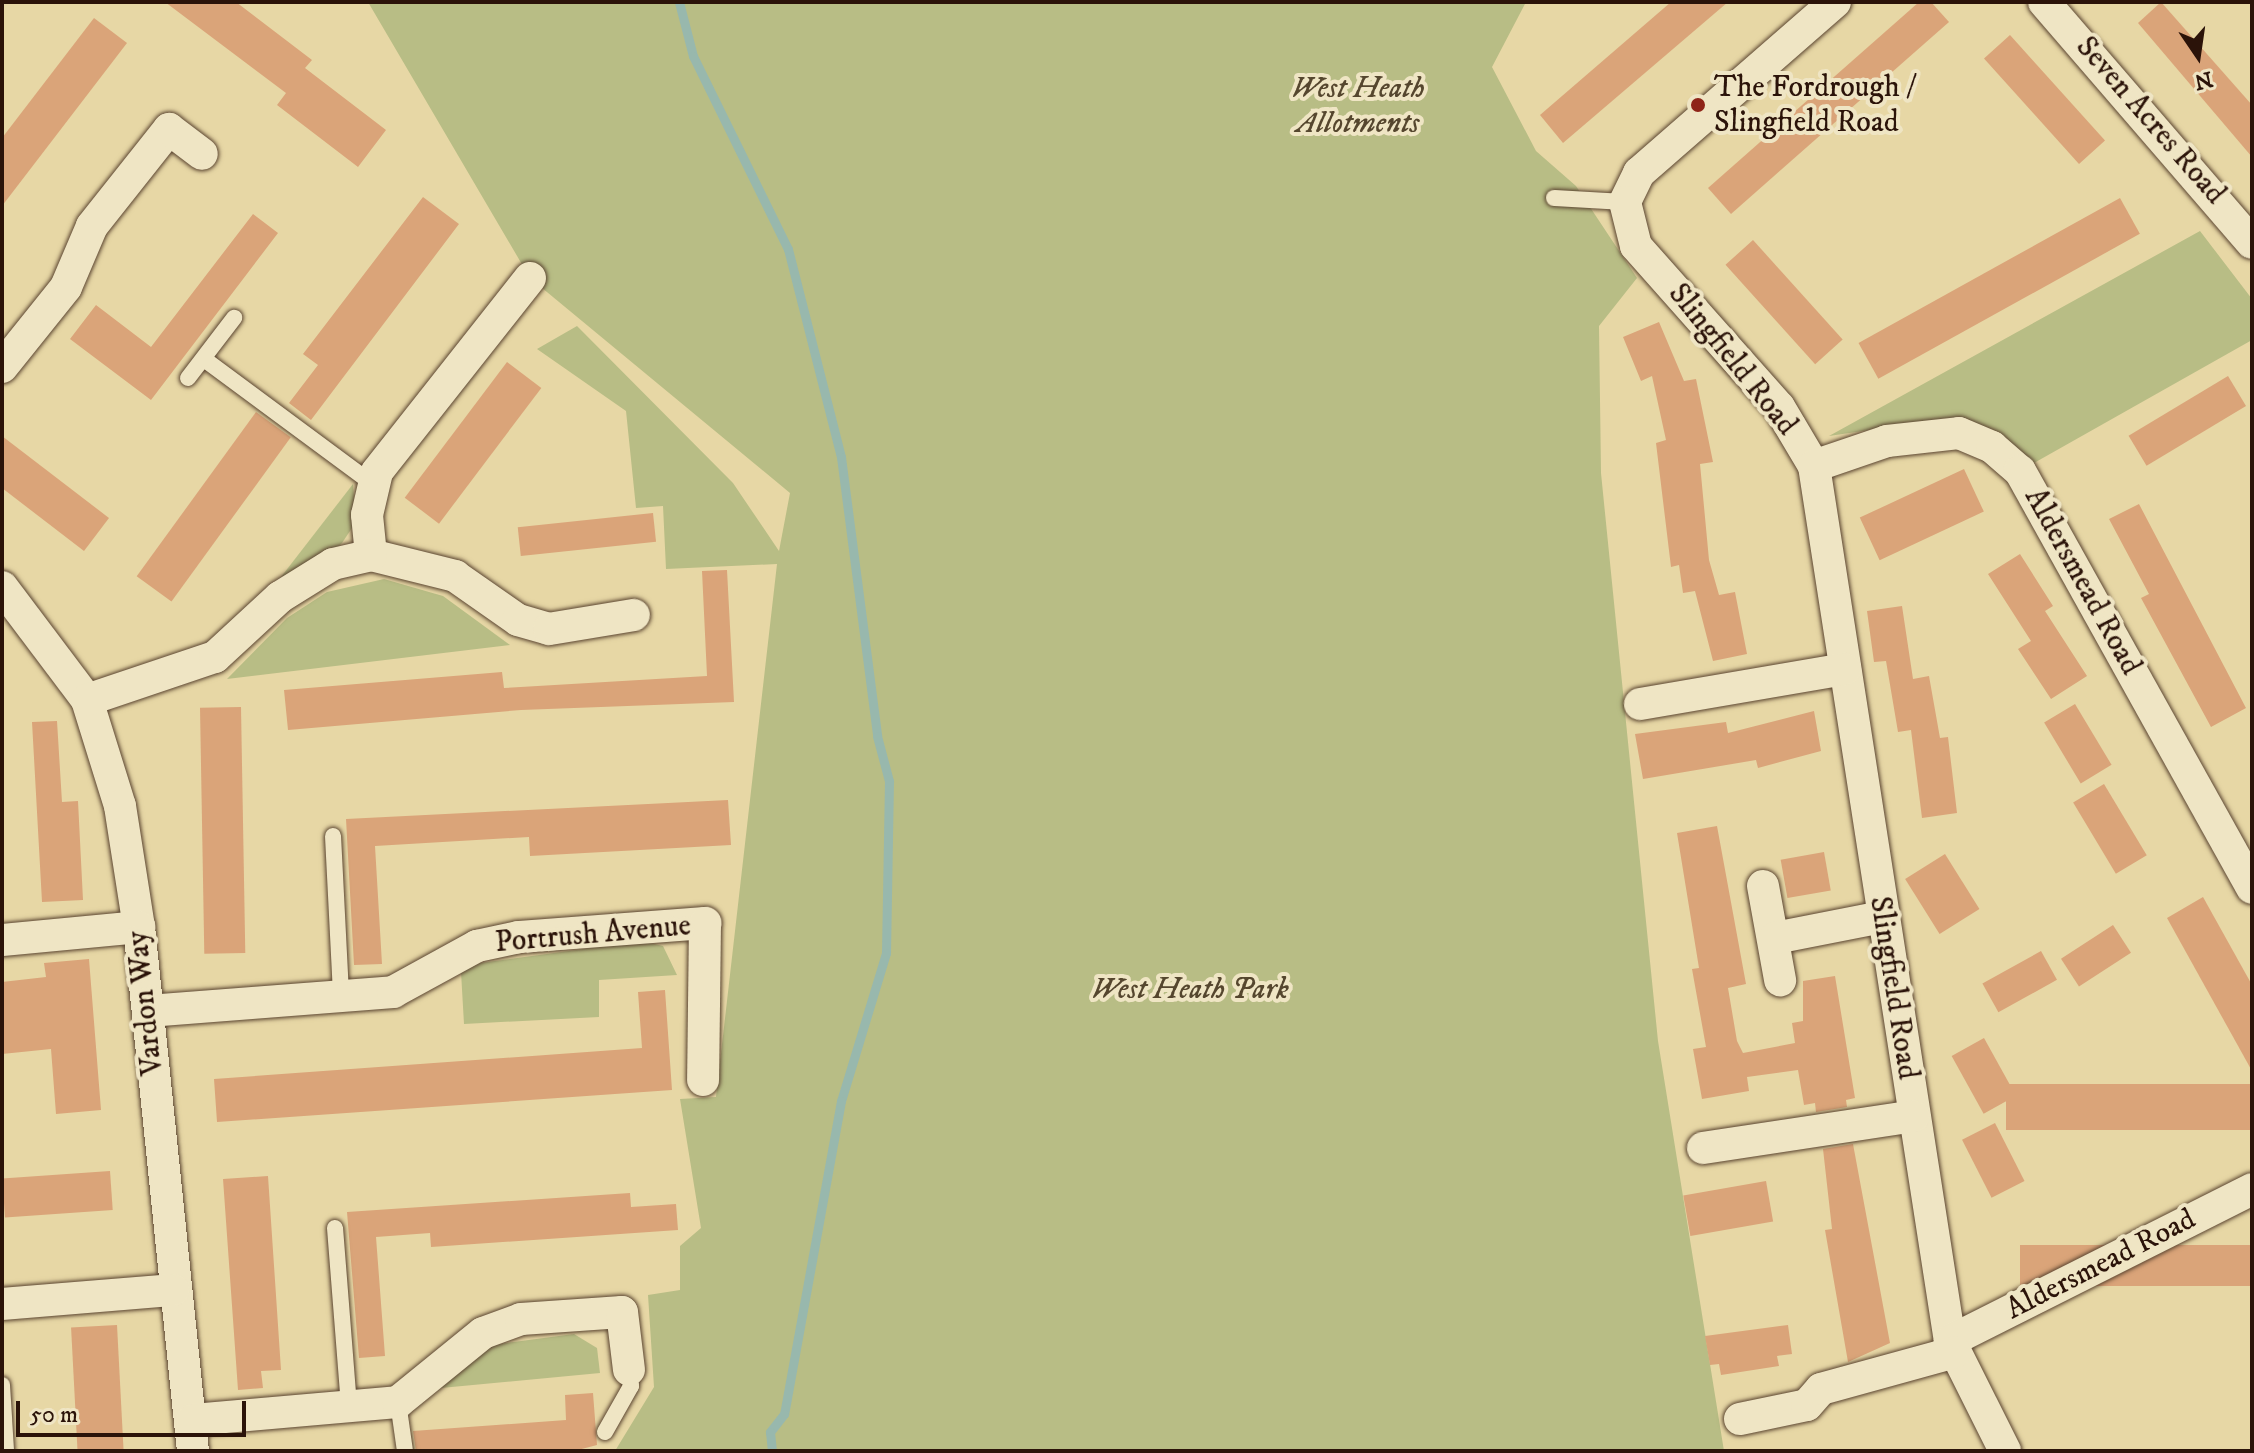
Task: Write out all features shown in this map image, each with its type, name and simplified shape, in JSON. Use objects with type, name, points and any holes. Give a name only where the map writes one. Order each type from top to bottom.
[{"type":"street","points":[[1625,202],[1639,173],[1835,2]]},
{"type":"street","name":"Seven Acres Road","points":[[2044,2],[2252,243]]},
{"type":"street","points":[[2,367],[66,287],[92,226],[169,129],[202,154]]},
{"type":"street","name":"Slingfield Road","points":[[1625,202],[1636,246],[1779,407],[1814,466],[1882,917],[1953,1346],[2005,1451]]},
{"type":"street","points":[[371,555],[367,515],[374,485],[413,421],[530,278]]},
{"type":"street","name":"Aldersmead Road","points":[[1814,466],[1887,441],[1959,433],[1992,447],[2020,471],[2252,888]]},
{"type":"street","points":[[87,700],[215,657],[280,597],[333,564],[371,555],[455,576],[518,620],[549,629],[634,615]]},
{"type":"street","name":"Vardon Way","points":[[2,587],[87,700],[120,806],[139,927],[173,1290],[192,1436]]},
{"type":"street","points":[[1640,704],[1845,669]]},
{"type":"street","points":[[1763,886],[1775,938],[1780,980]]},
{"type":"street","points":[[1775,938],[1882,917]]},
{"type":"street","name":"Portrush Avenue","points":[[148,1011],[393,992],[477,946],[519,937],[705,923],[703,1080]]},
{"type":"street","points":[[2,940],[139,927]]},
{"type":"street","name":"Slingfield Road","points":[[1703,1148],[1914,1116]]},
{"type":"street","name":"Aldersmead Road","points":[[1953,1346],[2252,1189]]},
{"type":"street","points":[[2,1304],[173,1290]]},
{"type":"street","points":[[192,1436],[349,1406],[398,1402],[483,1333],[521,1319],[622,1312],[629,1370]]},
{"type":"street","points":[[1740,1419],[1807,1405],[1821,1389],[1953,1346]]},
{"type":"lane","points":[[1554,198],[1625,202]]},
{"type":"lane","points":[[188,378],[234,318]]},
{"type":"lane","points":[[204,359],[374,485]]},
{"type":"lane","points":[[333,836],[341,996]]},
{"type":"lane","points":[[335,1228],[349,1406]]},
{"type":"lane","points":[[605,1432],[631,1386],[629,1370]]},
{"type":"lane","points":[[2,1385],[6,1451]]},
{"type":"lane","points":[[398,1402],[405,1451]]},
{"type":"green space","name":"West Heath Park","points":[[368,2],[1526,2],[1492,67],[1536,151],[1576,186],[1637,278],[1599,326],[1601,473],[1658,1041],[1724,1451],[615,1451],[654,1387],[648,1295],[680,1290],[680,1246],[701,1228],[680,1099],[716,1097],[777,564],[666,569],[663,506],[636,508],[626,411],[537,349],[577,326],[733,483],[779,551],[790,493],[530,278]]},
{"type":"green space","points":[[2200,231],[2252,299],[2252,340],[2034,463],[1991,434],[1923,422],[1829,436]]},
{"type":"green space","points":[[353,484],[356,522],[342,543],[322,562],[281,577]]},
{"type":"green space","points":[[384,579],[443,596],[510,645],[227,679],[287,618],[327,592]]},
{"type":"green space","points":[[642,941],[663,946],[677,975],[599,980],[599,1017],[464,1024],[461,972],[480,963]]},
{"type":"green space","points":[[574,1334],[597,1348],[600,1373],[441,1388],[492,1345]]},
{"type":"building","points":[[165,2],[236,2],[312,60],[305,68],[386,130],[358,167],[277,105],[286,93]]},
{"type":"building","points":[[1671,2],[1728,2],[1563,143],[1540,115]]},
{"type":"building","points":[[1919,2],[1931,2],[1949,22],[1731,214],[1708,188]]},
{"type":"building","points":[[2161,2],[2252,105],[2252,157],[2138,23]]},
{"type":"building","points":[[94,18],[127,43],[2,206],[2,138]]},
{"type":"building","points":[[2010,35],[2105,141],[2079,164],[1984,58]]},
{"type":"building","points":[[423,197],[459,224],[311,420],[289,403],[318,365],[303,354]]},
{"type":"building","points":[[2120,198],[2140,234],[1878,379],[1858,343]]},
{"type":"building","points":[[253,214],[278,233],[151,400],[70,339],[96,305],[151,347]]},
{"type":"building","points":[[1753,240],[1843,340],[1815,364],[1726,265]]},
{"type":"building","points":[[1659,322],[1684,381],[1696,379],[1713,462],[1700,464],[1709,560],[1719,595],[1735,592],[1747,654],[1713,661],[1695,591],[1683,593],[1679,565],[1671,567],[1656,443],[1666,440],[1652,376],[1641,381],[1623,337]]},
{"type":"building","points":[[507,362],[541,388],[439,524],[405,498]]},
{"type":"building","points":[[2228,376],[2246,406],[2147,466],[2129,436]]},
{"type":"building","points":[[256,412],[291,437],[171,602],[137,576]]},
{"type":"building","points":[[2,436],[109,518],[84,551],[2,488]]},
{"type":"building","points":[[1964,469],[1984,512],[1880,560],[1860,518]]},
{"type":"building","points":[[2139,504],[2246,708],[2211,727],[2141,598],[2149,594],[2109,519]]},
{"type":"building","points":[[653,513],[656,542],[521,556],[518,527]]},
{"type":"building","points":[[2020,554],[2053,606],[2045,611],[2087,676],[2051,699],[2018,649],[2031,641],[1988,574]]},
{"type":"building","points":[[727,570],[734,702],[521,710],[288,730],[284,690],[502,672],[504,688],[707,676],[702,571]]},
{"type":"building","points":[[1902,606],[1913,679],[1929,676],[1940,738],[1948,737],[1957,813],[1922,818],[1911,730],[1898,732],[1886,661],[1874,662],[1867,611]]},
{"type":"building","points":[[2075,704],[2112,765],[2081,783],[2044,723]]},
{"type":"building","points":[[241,707],[245,953],[204,954],[200,708]]},
{"type":"building","points":[[1814,711],[1821,751],[1758,768],[1756,760],[1643,779],[1635,734],[1726,722],[1728,733]]},
{"type":"building","points":[[57,721],[62,802],[78,801],[83,900],[42,902],[32,722]]},
{"type":"building","points":[[2104,784],[2147,855],[2116,874],[2073,803]]},
{"type":"building","points":[[728,800],[731,845],[530,856],[529,837],[375,846],[382,964],[354,965],[346,819]]},
{"type":"building","points":[[1717,826],[1746,984],[1728,988],[1737,1041],[1743,1053],[1795,1043],[1792,1023],[1803,1021],[1803,981],[1835,976],[1855,1098],[1846,1100],[1847,1107],[1816,1112],[1815,1103],[1804,1105],[1798,1070],[1747,1077],[1749,1091],[1702,1099],[1693,1049],[1706,1047],[1692,969],[1699,968],[1677,833]]},
{"type":"building","points":[[1824,852],[1831,890],[1787,898],[1781,860]]},
{"type":"building","points":[[1945,854],[1979,909],[1940,934],[1905,879]]},
{"type":"building","points":[[2203,897],[2252,985],[2252,1071],[2167,918]]},
{"type":"building","points":[[2113,925],[2131,953],[2079,986],[2061,959]]},
{"type":"building","points":[[2041,951],[2057,980],[1998,1012],[1982,983]]},
{"type":"building","points":[[89,959],[101,1110],[56,1114],[51,1049],[2,1054],[2,982],[46,977],[44,963]]},
{"type":"building","points":[[665,990],[672,1090],[217,1122],[214,1079],[642,1048],[638,992]]},
{"type":"building","points":[[1984,1038],[2016,1096],[1984,1114],[1952,1056]]},
{"type":"building","points":[[2006,1084],[2252,1084],[2252,1130],[2006,1130]]},
{"type":"building","points":[[1995,1123],[2025,1181],[1992,1198],[1962,1140]]},
{"type":"building","points":[[1853,1144],[1890,1343],[1848,1362],[1825,1230],[1832,1229],[1823,1149]]},
{"type":"building","points":[[110,1171],[113,1210],[5,1217],[2,1179]]},
{"type":"building","points":[[268,1176],[281,1370],[261,1371],[263,1388],[238,1390],[223,1179]]},
{"type":"building","points":[[1766,1181],[1773,1221],[1690,1236],[1683,1196]]},
{"type":"building","points":[[630,1193],[631,1207],[676,1204],[678,1230],[431,1247],[430,1233],[376,1237],[385,1356],[359,1358],[347,1212]]},
{"type":"building","points":[[2020,1245],[2252,1245],[2252,1286],[2020,1286]]},
{"type":"building","points":[[117,1325],[124,1451],[78,1451],[71,1327]]},
{"type":"building","points":[[1788,1325],[1792,1354],[1777,1356],[1779,1366],[1721,1375],[1719,1364],[1710,1365],[1705,1336]]},
{"type":"building","points":[[593,1393],[597,1445],[574,1451],[416,1451],[413,1431],[566,1420],[565,1395]]},
{"type":"waterway","points":[[679,2],[693,56],[788,249],[841,457],[877,736],[889,781],[886,953],[841,1101],[784,1414],[770,1432],[772,1451]]},
{"type":"place","name":"The Fordrough / Slingfield Road","points":[[1698,105]]},
{"type":"park label","name":"West Heath Allotments","points":[[1358,106]]}]
